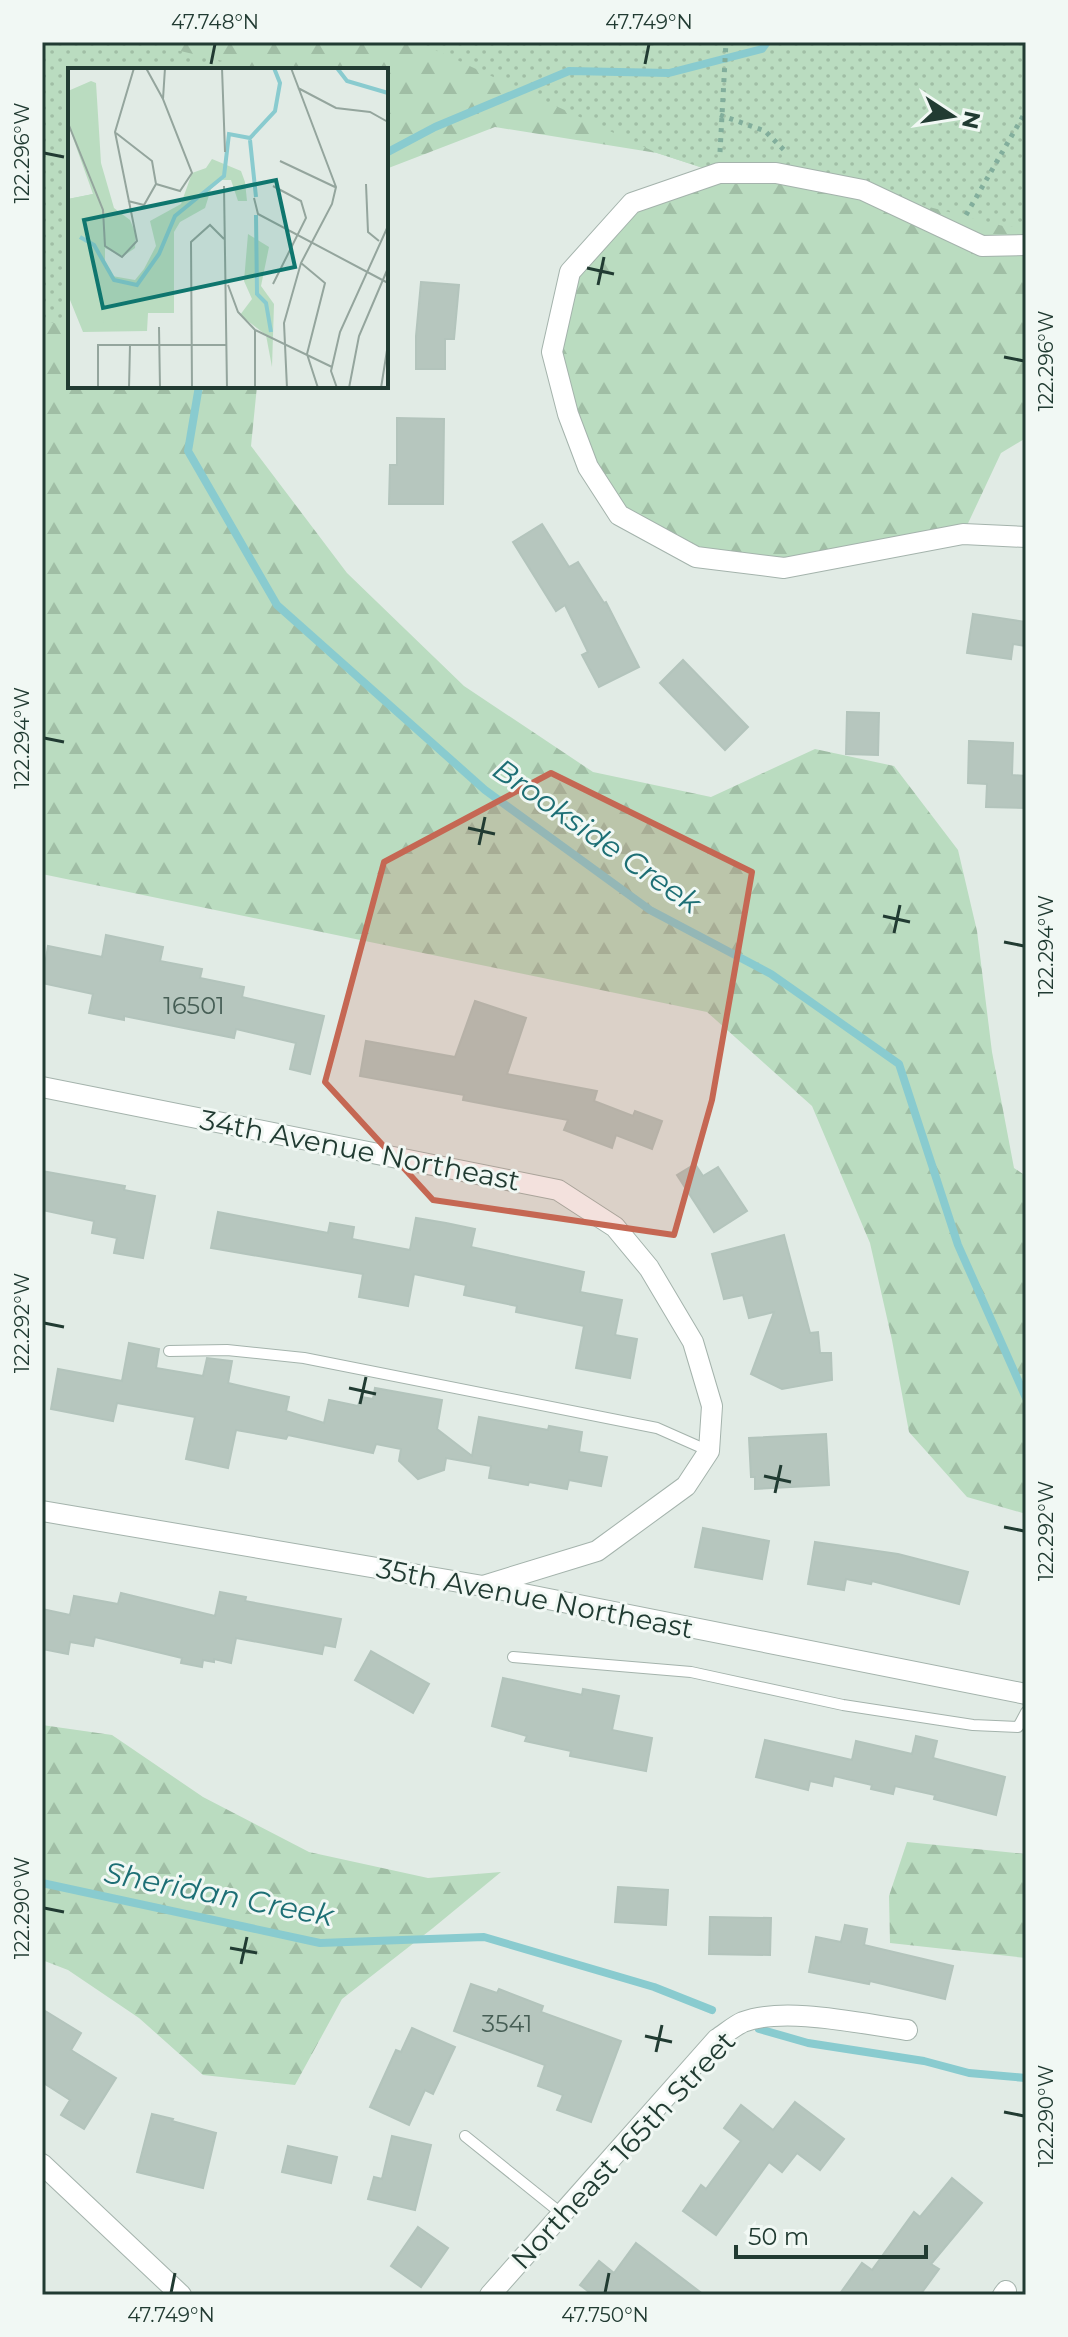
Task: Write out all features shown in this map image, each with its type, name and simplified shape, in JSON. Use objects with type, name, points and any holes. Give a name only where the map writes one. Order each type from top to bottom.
[{"type":"street","points":[[1026,245],[982,246],[863,190],[776,173],[719,173],[632,203],[570,272],[552,352],[568,414],[588,467],[619,515],[696,557],[784,568],[963,534],[1026,537]]},
{"type":"street","name":"34th Avenue Northeast","points":[[42,1087],[558,1190],[615,1227],[649,1268],[693,1342],[712,1406],[709,1451]]},
{"type":"street","points":[[483,1586],[597,1551],[686,1486],[709,1451]]},
{"type":"street","name":"35th Avenue Northeast","points":[[42,1511],[483,1586],[1026,1694]]},
{"type":"street","name":"Northeast 165th Street","points":[[490,2295],[717,2039],[742,2022],[775,2016],[809,2017],[907,2030]]},
{"type":"street","points":[[42,2164],[181,2295]]},
{"type":"lane","points":[[169,1351],[227,1350],[304,1358],[657,1428],[709,1451]]},
{"type":"lane","points":[[513,1657],[691,1672],[843,1705],[973,1725],[1018,1727],[1026,1712]]},
{"type":"lane","points":[[465,2136],[562,2214]]},
{"type":"path","points":[[719,173],[726,42]]},
{"type":"path","points":[[955,234],[1026,111]]},
{"type":"path","points":[[720,115],[765,131],[810,180]]},
{"type":"highlighted area","points":[[551,773],[752,872],[712,1100],[674,1235],[433,1200],[325,1082],[384,862]]},
{"type":"green space","points":[[42,42],[1026,42],[1026,438],[1001,453],[963,534],[784,568],[696,557],[619,515],[588,467],[552,352],[570,272],[632,203],[718,173],[657,153],[495,127],[388,168],[388,68],[68,68],[68,388],[257,388],[251,446],[347,573],[464,686],[593,772],[711,797],[815,749],[894,766],[958,850],[977,931],[992,1052],[1014,1168],[1026,1176],[1026,1514],[967,1497],[909,1432],[870,1243],[812,1106],[707,1012],[42,874]]},
{"type":"green space","points":[[42,42],[142,42],[252,68],[68,68],[68,326],[42,320]]},
{"type":"green space","points":[[418,42],[1026,42],[1026,224],[1007,227],[863,190],[719,173],[657,153]]},
{"type":"green space","points":[[42,1725],[112,1735],[203,1797],[309,1852],[428,1878],[501,1872],[342,1999],[295,2085],[203,2075],[139,2018],[68,1970],[42,1960]]},
{"type":"green space","points":[[907,1842],[1026,1854],[1026,1958],[890,1943],[889,1896]]},
{"type":"building","points":[[421,282],[459,285],[454,339],[445,339],[445,369],[416,369]]},
{"type":"building","points":[[397,418],[444,419],[443,504],[389,504],[390,465],[397,465]]},
{"type":"building","points":[[542,524],[569,567],[578,562],[606,602],[639,667],[599,687],[582,655],[588,652],[565,605],[556,611],[513,542]]},
{"type":"building","points":[[973,614],[1026,622],[1026,646],[1013,644],[1011,659],[967,653]]},
{"type":"building","points":[[683,660],[748,727],[725,750],[660,683]]},
{"type":"building","points":[[847,712],[879,713],[878,755],[846,754]]},
{"type":"building","points":[[969,741],[1013,743],[1012,775],[1026,776],[1026,808],[986,807],[987,784],[968,783]]},
{"type":"building","points":[[106,935],[163,947],[160,961],[202,969],[200,978],[244,987],[242,997],[324,1016],[310,1074],[290,1069],[296,1043],[236,1029],[234,1038],[124,1016],[124,1020],[89,1013],[93,994],[42,983],[48,946],[102,957]]},
{"type":"building","points":[[475,1001],[526,1018],[507,1074],[597,1091],[594,1101],[633,1116],[635,1111],[662,1121],[652,1149],[616,1135],[612,1148],[564,1130],[568,1120],[463,1100],[464,1095],[360,1076],[366,1041],[455,1057]]},
{"type":"building","points":[[695,1164],[703,1176],[718,1167],[747,1211],[714,1232],[677,1175]]},
{"type":"building","points":[[42,1171],[125,1186],[124,1190],[155,1196],[143,1258],[114,1253],[117,1238],[92,1233],[94,1221],[42,1210]]},
{"type":"building","points":[[218,1212],[328,1233],[330,1223],[354,1227],[352,1239],[410,1250],[416,1218],[475,1229],[471,1247],[584,1272],[580,1292],[622,1300],[615,1335],[637,1339],[630,1378],[576,1368],[584,1326],[516,1312],[517,1306],[464,1295],[466,1285],[414,1274],[408,1306],[359,1297],[363,1274],[211,1248]]},
{"type":"building","points":[[784,1235],[810,1333],[818,1332],[820,1353],[831,1353],[832,1380],[782,1389],[751,1374],[774,1312],[749,1318],[743,1295],[724,1299],[712,1254]]},
{"type":"building","points":[[129,1343],[159,1349],[156,1368],[203,1376],[207,1358],[232,1361],[228,1383],[289,1397],[286,1411],[324,1423],[329,1400],[358,1406],[361,1397],[373,1399],[375,1388],[442,1400],[437,1429],[472,1456],[479,1417],[548,1430],[549,1426],[582,1432],[579,1452],[607,1457],[601,1486],[569,1480],[567,1489],[489,1478],[491,1466],[446,1458],[444,1470],[418,1479],[399,1461],[401,1449],[376,1444],[373,1453],[288,1435],[286,1439],[236,1430],[228,1468],[186,1459],[195,1417],[117,1403],[113,1421],[51,1409],[58,1369],[122,1381]]},
{"type":"building","points":[[826,1434],[829,1485],[755,1489],[755,1477],[751,1477],[749,1438]]},
{"type":"building","points":[[703,1528],[769,1541],[762,1579],[695,1567]]},
{"type":"building","points":[[815,1542],[898,1554],[968,1572],[959,1604],[872,1581],[871,1584],[846,1579],[844,1590],[808,1584]]},
{"type":"building","points":[[220,1592],[246,1597],[245,1601],[341,1619],[335,1647],[324,1645],[322,1654],[236,1638],[231,1663],[203,1660],[202,1667],[181,1663],[182,1658],[95,1637],[93,1646],[70,1642],[68,1654],[42,1649],[42,1609],[70,1615],[74,1596],[118,1604],[121,1593],[215,1616]]},
{"type":"building","points":[[371,1651],[429,1684],[413,1713],[355,1680]]},
{"type":"building","points":[[503,1678],[582,1695],[583,1689],[619,1696],[612,1730],[652,1738],[646,1771],[570,1756],[571,1751],[525,1741],[527,1736],[492,1726]]},
{"type":"building","points":[[916,1736],[937,1741],[933,1758],[1005,1777],[996,1815],[934,1799],[935,1795],[895,1786],[893,1794],[871,1789],[872,1785],[834,1776],[832,1786],[810,1781],[808,1790],[756,1777],[765,1740],[852,1760],[856,1741],[912,1754]]},
{"type":"building","points":[[618,1887],[668,1890],[666,1925],[615,1922]]},
{"type":"building","points":[[710,1917],[771,1918],[770,1955],[709,1954]]},
{"type":"building","points":[[845,1925],[867,1929],[864,1945],[953,1966],[945,1999],[870,1981],[869,1984],[809,1972],[816,1937],[841,1942]]},
{"type":"building","points":[[471,1984],[497,1993],[499,1989],[543,2006],[541,2012],[621,2041],[591,2122],[557,2110],[563,2095],[538,2086],[545,2065],[454,2031]]},
{"type":"building","points":[[42,2009],[81,2033],[71,2050],[116,2078],[84,2129],[61,2115],[70,2100],[42,2082]]},
{"type":"building","points":[[412,2028],[455,2047],[433,2094],[425,2090],[409,2125],[370,2107],[396,2050],[401,2052]]},
{"type":"building","points":[[795,2102],[844,2139],[820,2170],[797,2153],[782,2172],[769,2162],[716,2235],[683,2211],[701,2185],[706,2189],[741,2141],[724,2128],[741,2105],[773,2130]]},
{"type":"building","points":[[152,2114],[216,2133],[203,2188],[137,2172]]},
{"type":"building","points":[[392,2136],[431,2145],[415,2210],[368,2199],[374,2177],[382,2179]]},
{"type":"building","points":[[288,2146],[337,2157],[331,2183],[282,2172]]},
{"type":"building","points":[[952,2178],[982,2203],[931,2264],[939,2269],[920,2295],[839,2295],[862,2263],[872,2270],[914,2212],[920,2217]]},
{"type":"building","points":[[418,2227],[448,2248],[421,2287],[391,2266]]},
{"type":"building","points":[[636,2243],[704,2295],[593,2295],[580,2285],[599,2261],[614,2273]]},
{"type":"waterway","name":"Brookside Creek","points":[[388,152],[435,127],[569,71],[669,73],[762,49],[767,42]]},
{"type":"waterway","name":"Brookside Creek","points":[[199,388],[188,451],[277,605],[485,790],[650,910],[771,974],[899,1064],[958,1245],[1026,1398]]},
{"type":"waterway","name":"Sheridan Creek","points":[[42,1883],[320,1943],[484,1937],[654,1987],[712,2010]]},
{"type":"waterway","name":"Sheridan Creek","points":[[759,2029],[808,2043],[924,2061],[969,2073],[1026,2078]]}]
